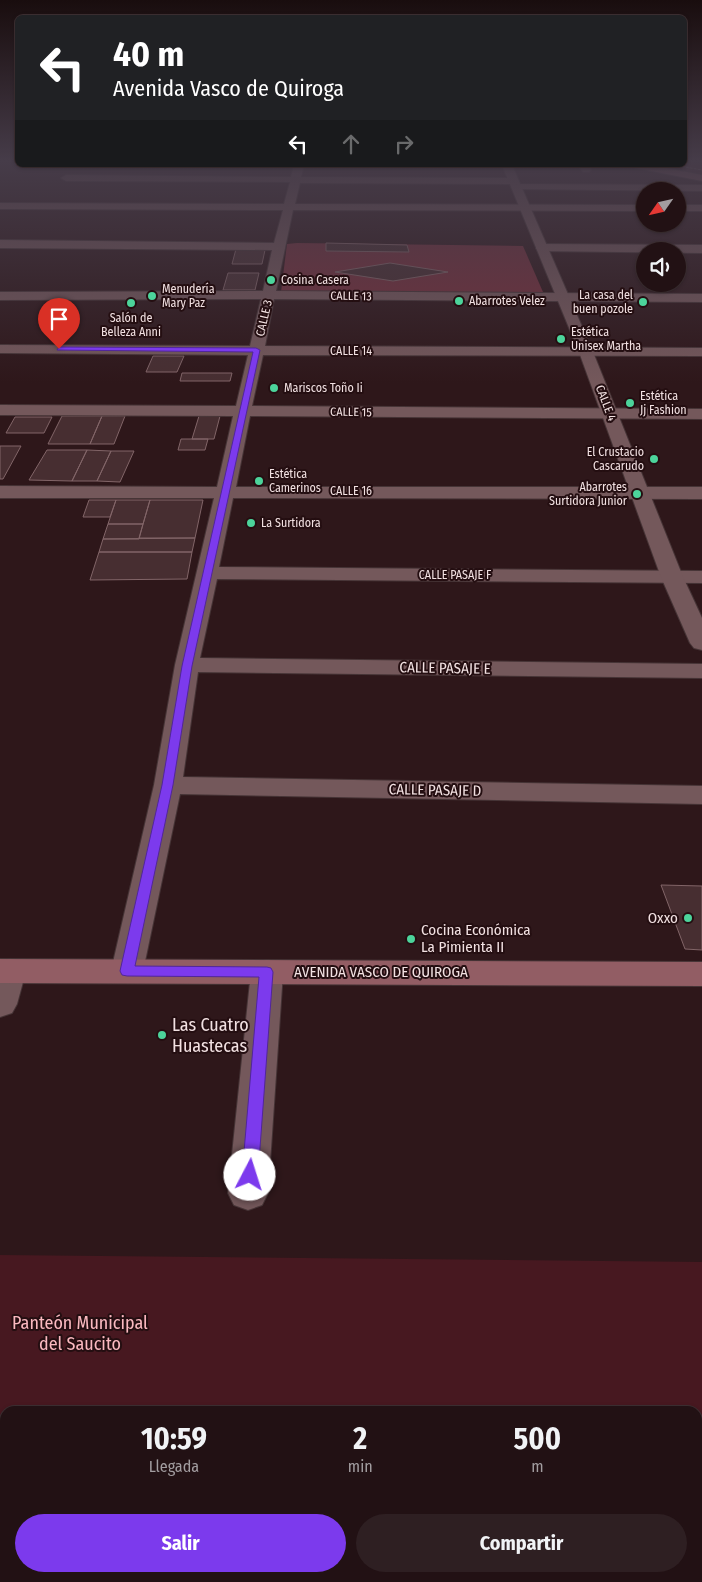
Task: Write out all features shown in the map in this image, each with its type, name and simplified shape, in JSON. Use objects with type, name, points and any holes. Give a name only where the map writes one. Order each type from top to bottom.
[{"type":"main road","name":"AVENIDA VASCO DE QUIROGA","points":[[5,971],[702,974]]},
{"type":"street","points":[[2,246],[14,235]]},
{"type":"street","name":"CALLE 3","points":[[127,971],[168,785],[187,666],[227,491],[281,235]]},
{"type":"street","name":"CALLE 4","points":[[536,235],[642,492],[672,577],[702,642]]},
{"type":"street","points":[[2,246],[278,247]]},
{"type":"street","points":[[542,248],[702,248]]},
{"type":"street","name":"CALLE 13","points":[[0,296],[269,295],[702,298]]},
{"type":"street","name":"CALLE 14","points":[[0,349],[702,352]]},
{"type":"street","name":"CALLE 15","points":[[0,410],[702,414]]},
{"type":"street","name":"CALLE 16","points":[[2,496],[227,491],[702,493]]},
{"type":"street","name":"CALLE PASAJE F","points":[[209,573],[702,577]]},
{"type":"street","name":"CALLE PASAJE E","points":[[187,666],[702,671]]},
{"type":"street","name":"CALLE PASAJE D","points":[[168,785],[702,794]]},
{"type":"street","points":[[0,1004],[5,971]]},
{"type":"street","points":[[248,1194],[267,972]]},
{"type":"green space","name":"Panteón Municipal del Saucito","points":[[0,1255],[702,1262],[702,1406],[0,1406]]},
{"type":"shaded area","points":[[287,244],[523,246],[543,292],[281,292]]},
{"type":"building","points":[[326,243],[407,245],[409,252],[326,251]]},
{"type":"building","points":[[236,249],[265,250],[262,264],[232,264]]},
{"type":"building","points":[[390,263],[448,272],[393,281],[335,272]]},
{"type":"building","points":[[228,273],[259,273],[255,290],[223,290]]},
{"type":"building","points":[[153,356],[184,356],[177,372],[146,372]]},
{"type":"building","points":[[182,373],[232,373],[230,381],[180,381]]},
{"type":"building","points":[[62,416],[102,416],[90,444],[48,444]]},
{"type":"building","points":[[102,416],[125,416],[114,444],[90,444]]},
{"type":"building","points":[[199,416],[220,416],[214,439],[192,439]]},
{"type":"building","points":[[15,417],[52,417],[44,433],[6,433]]},
{"type":"building","points":[[181,439],[208,439],[205,450],[178,450]]},
{"type":"building","points":[[0,446],[21,446],[3,479],[0,479]]},
{"type":"building","points":[[47,450],[87,450],[72,481],[29,480]]},
{"type":"building","points":[[87,450],[111,451],[97,481],[72,481]]},
{"type":"building","points":[[111,451],[134,451],[120,482],[97,481]]},
{"type":"building","points":[[89,500],[116,500],[110,517],[83,517]]},
{"type":"building","points":[[116,500],[150,500],[143,524],[108,524]]},
{"type":"building","points":[[150,500],[203,500],[195,538],[139,538]]},
{"type":"building","points":[[108,524],[143,524],[139,539],[103,539]]},
{"type":"building","points":[[195,538],[192,552],[99,552],[103,539]]},
{"type":"building","points":[[99,552],[192,552],[187,579],[90,580]]},
{"type":"building","name":"Oxxo","points":[[661,885],[702,886],[702,950],[685,949]]},
{"type":"place","name":"Cosina Casera","points":[[271,280]]},
{"type":"place","name":"Menudería Mary Paz","points":[[152,296]]},
{"type":"place","name":"Abarrotes Velez","points":[[459,301]]},
{"type":"place","name":"La casa del buen pozole","points":[[643,302]]},
{"type":"place","name":"Salón de Belleza Anni","points":[[131,303]]},
{"type":"place","name":"Estética Unisex Martha","points":[[561,339]]},
{"type":"place","name":"Mariscos Toño Ii","points":[[274,388]]},
{"type":"place","name":"Estética Jj Fashion","points":[[630,403]]},
{"type":"place","name":"El Crustacio Cascarudo","points":[[654,459]]},
{"type":"place","name":"Estética Camerinos","points":[[259,481]]},
{"type":"place","name":"Abarrotes Surtidora Junior","points":[[637,494]]},
{"type":"place","name":"La Surtidora","points":[[251,523]]},
{"type":"place","name":"Oxxo","points":[[688,918]]},
{"type":"place","name":"Cocina Económica La Pimienta II","points":[[411,939]]},
{"type":"place","name":"Las Cuatro Huastecas","points":[[162,1035]]},
{"type":"route","points":[[59,349],[256,350],[209,573],[187,666],[168,785],[127,971],[267,972],[250,1175]]}]
